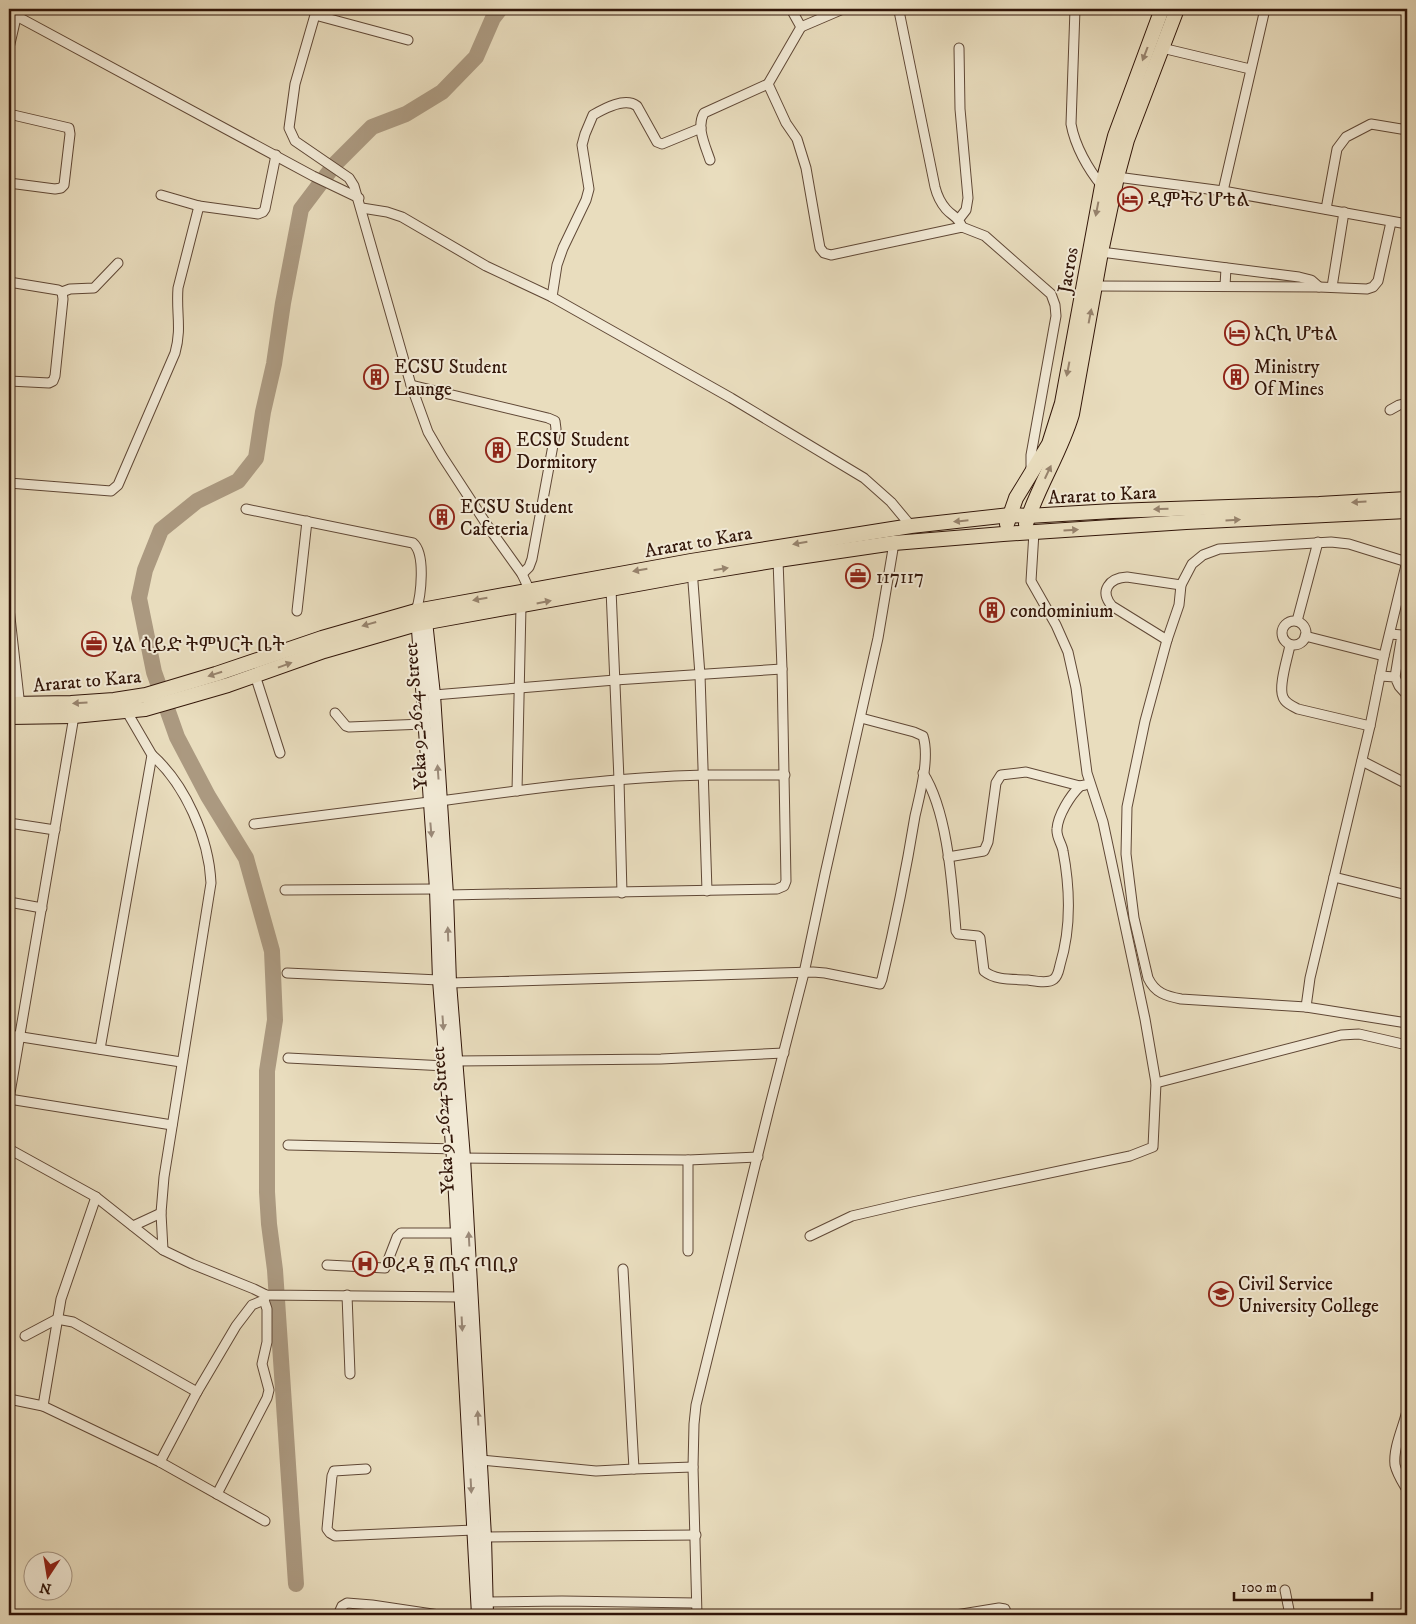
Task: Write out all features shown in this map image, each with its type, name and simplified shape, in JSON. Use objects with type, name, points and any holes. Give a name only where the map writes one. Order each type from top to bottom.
[{"type":"main road","name":"Jacros","points":[[1028,533],[1028,516],[1031,506],[1066,434],[1072,414],[1101,252],[1117,177],[1121,138],[1162,9]]},
{"type":"main road","name":"Jacros","points":[[1003,534],[1016,498],[1049,444],[1062,403],[1102,186],[1177,9]]},
{"type":"main road","name":"Ararat to Kara","points":[[421,612],[521,606],[611,589],[692,568],[911,526],[1010,515],[1028,516],[1407,499]]},
{"type":"main road","name":"Ararat to Kara","points":[[171,695],[421,612],[529,589],[692,568],[778,560],[894,543],[1186,522],[1407,511]]},
{"type":"main road","name":"Yeka 9_2624 Street","points":[[421,612],[425,661],[424,724],[434,802],[441,892],[445,981],[481,1460],[478,1615]]},
{"type":"main road","name":"Ararat to Kara","points":[[14,710],[74,716],[119,708],[255,676],[323,645]]},
{"type":"main road","name":"Yeka 9_2624 Street","points":[[425,661],[434,695],[434,802]]},
{"type":"main road","name":"Ararat to Kara","points":[[14,710],[71,703],[119,708]]},
{"type":"main road","name":"Yeka 9_2624 Street","points":[[458,1154],[460,1297],[487,1615]]},
{"type":"street","points":[[791,9],[801,27]]},
{"type":"street","points":[[710,160],[701,128],[701,119],[704,113],[768,84],[801,27],[843,9]]},
{"type":"street","points":[[897,9],[899,11],[939,200],[946,210],[960,223],[985,236],[1000,248],[1051,294],[1055,304],[1056,316],[1031,456],[1031,473]]},
{"type":"street","points":[[1075,9],[1072,132],[1090,171],[1102,186]]},
{"type":"street","points":[[1223,191],[1265,9]]},
{"type":"street","points":[[9,48],[15,12],[313,176],[359,198]]},
{"type":"street","points":[[408,40],[314,15],[295,84],[289,128],[295,141],[349,178],[354,186],[362,208],[411,385],[433,442],[489,528],[522,574],[529,589]]},
{"type":"street","points":[[959,48],[960,109],[968,198],[966,210],[960,223]]},
{"type":"street","points":[[1162,48],[1250,69]]},
{"type":"street","points":[[768,84],[786,123],[797,139],[806,168],[820,248],[824,253],[831,255],[960,223]]},
{"type":"street","points":[[552,297],[557,265],[586,200],[589,189],[582,146],[586,129],[593,116],[625,102],[632,102],[638,106],[657,142],[662,144],[701,128]]},
{"type":"street","points":[[9,114],[69,128],[70,134],[64,185],[61,188],[55,189],[9,183]]},
{"type":"street","points":[[1326,209],[1337,149],[1346,137],[1371,124],[1407,130]]},
{"type":"street","points":[[161,195],[199,206],[258,214],[266,209],[276,155]]},
{"type":"street","points":[[1117,177],[1223,191],[1407,224]]},
{"type":"street","points":[[9,483],[111,491],[118,485],[175,353],[180,326],[177,300],[178,288],[199,206]]},
{"type":"street","points":[[362,208],[387,212],[402,217],[486,266],[552,297],[731,398],[864,478],[891,502],[911,526]]},
{"type":"street","points":[[1332,287],[1344,212]]},
{"type":"street","points":[[1096,286],[1332,287],[1367,289],[1373,287],[1378,281],[1391,222]]},
{"type":"street","points":[[1101,252],[1299,277],[1311,280],[1320,287]]},
{"type":"street","points":[[9,282],[62,292],[94,288],[118,264]]},
{"type":"street","points":[[1225,286],[1226,268]]},
{"type":"street","points":[[9,381],[49,383],[53,381],[63,299],[62,292]]},
{"type":"street","points":[[411,385],[555,421],[556,429],[538,535],[529,567],[522,574]]},
{"type":"street","points":[[1390,410],[1407,403]]},
{"type":"street","points":[[246,509],[413,543],[418,549],[422,584],[421,612]]},
{"type":"street","points":[[297,611],[307,521]]},
{"type":"street","points":[[810,1236],[852,1216],[1130,1156],[1153,1147],[1156,1083],[1120,897],[1103,822],[1087,773],[1076,688],[1068,652],[1056,625],[1031,581],[1028,533]]},
{"type":"street","points":[[1297,622],[1318,542]]},
{"type":"street","points":[[1306,1007],[1310,978],[1407,562],[1348,544],[1318,542],[1220,548],[1203,554],[1192,564],[1181,585],[1179,605],[1167,640],[1145,721],[1127,807],[1126,854],[1134,918],[1148,978],[1152,987],[1164,995],[1181,999],[1306,1007],[1407,1023]]},
{"type":"street","points":[[697,1615],[693,1467],[696,1405],[804,973],[878,638],[894,543]]},
{"type":"street","points":[[285,890],[622,893],[778,889],[784,886],[786,881],[785,776],[778,560]]},
{"type":"street","points":[[692,568],[700,675],[706,891]]},
{"type":"street","points":[[1167,640],[1112,606],[1106,600],[1106,592],[1112,580],[1118,577],[1181,585]]},
{"type":"street","points":[[611,589],[616,680],[622,893]]},
{"type":"street","points":[[517,791],[521,606]]},
{"type":"street","points":[[9,608],[14,710]]},
{"type":"street","points":[[1291,621],[1297,622],[1305,630],[1305,636],[1302,642],[1290,645],[1282,636],[1282,630],[1285,624],[1291,621]]},
{"type":"street","points":[[1390,634],[1405,634],[1395,677],[1399,686],[1407,695]]},
{"type":"street","points":[[1305,636],[1384,656]]},
{"type":"street","points":[[1290,645],[1281,689],[1283,698],[1291,706],[1298,709],[1370,726]]},
{"type":"street","points":[[434,695],[782,669]]},
{"type":"street","points":[[255,676],[280,753]]},
{"type":"street","points":[[1380,676],[1395,677]]},
{"type":"street","points":[[119,708],[152,755],[162,764],[179,788],[197,823],[206,851],[210,875],[210,888],[164,1177],[161,1213],[163,1250]]},
{"type":"street","points":[[335,713],[346,726],[350,727],[424,724]]},
{"type":"street","points":[[74,716],[9,1099],[172,1125]]},
{"type":"street","points":[[287,973],[445,981],[746,973],[825,973],[877,984],[882,982],[900,901],[923,772],[926,744],[923,736],[914,732],[861,718]]},
{"type":"street","points":[[100,1049],[152,755]]},
{"type":"street","points":[[1362,761],[1407,784]]},
{"type":"street","points":[[923,772],[931,785],[937,805],[948,857],[956,930],[958,934],[978,936],[980,938],[984,972],[990,976],[1001,978],[1046,982],[1054,979],[1058,974],[1064,952],[1068,891],[1063,850],[1056,832],[1063,811],[1080,786]]},
{"type":"street","points":[[948,857],[984,851],[988,842],[996,782],[1001,775],[1026,772],[1080,786],[1090,784]]},
{"type":"street","points":[[254,824],[619,780],[704,775],[785,776]]},
{"type":"street","points":[[9,823],[55,830]]},
{"type":"street","points":[[1334,877],[1407,894]]},
{"type":"street","points":[[9,902],[42,908]]},
{"type":"street","points":[[1156,1083],[1341,1035],[1358,1034],[1407,1045]]},
{"type":"street","points":[[9,1036],[181,1062]]},
{"type":"street","points":[[288,1058],[451,1063],[661,1059],[784,1052]]},
{"type":"street","points":[[288,1145],[458,1154],[688,1160],[758,1157]]},
{"type":"street","points":[[9,1149],[96,1197],[163,1250],[192,1264],[254,1288],[268,1297]]},
{"type":"street","points":[[688,1160],[688,1251]]},
{"type":"street","points":[[43,1406],[61,1299],[96,1197]]},
{"type":"street","points":[[133,1226],[161,1213]]},
{"type":"street","points":[[327,1265],[384,1268],[399,1235],[458,1233]]},
{"type":"street","points":[[623,1269],[634,1469]]},
{"type":"street","points":[[160,1462],[197,1392],[247,1310],[252,1305],[268,1297],[290,1295],[460,1297]]},
{"type":"street","points":[[347,1295],[350,1374]]},
{"type":"street","points":[[217,1494],[267,1398],[269,1390],[262,1364],[268,1342],[268,1297]]},
{"type":"street","points":[[25,1336],[57,1319],[73,1322],[197,1392]]},
{"type":"street","points":[[9,1399],[43,1406],[160,1462],[265,1521]]},
{"type":"street","points":[[1407,1411],[1396,1454],[1396,1465],[1398,1474],[1407,1490]]},
{"type":"street","points":[[481,1460],[596,1470],[693,1467]]},
{"type":"street","points":[[366,1468],[334,1471],[328,1529],[335,1536],[479,1534],[696,1535]]},
{"type":"street","points":[[1285,1590],[1290,1615]]},
{"type":"street","points":[[486,1602],[696,1603]]},
{"type":"street","points":[[338,1615],[342,1606],[347,1604],[372,1605],[439,1615]]},
{"type":"street","points":[[956,1615],[999,1608],[1005,1609],[1006,1615]]},
{"type":"waterway","points":[[296,1584],[275,1270],[267,1192],[267,1071],[275,1020],[272,951],[246,858],[208,796],[177,737],[154,672],[139,598],[145,570],[161,530],[197,501],[238,481],[256,458],[301,209],[335,164],[372,127],[406,114],[442,92],[476,57],[493,18],[500,9]]},
{"type":"place","name":"ዲምትሪ ሆቴል","points":[[1130,199]]},
{"type":"place","name":"አርኪ ሆቴል","points":[[1237,333]]},
{"type":"place","name":"ECSU Student Launge","points":[[376,377]]},
{"type":"place","name":"Ministry Of Mines","points":[[1236,377]]},
{"type":"place","name":"ECSU Student Dormitory","points":[[498,450]]},
{"type":"place","name":"ECSU Student Cafeteria","points":[[442,517]]},
{"type":"place","name":"117117","points":[[858,576]]},
{"type":"place","name":"condominium","points":[[992,610]]},
{"type":"place","name":"ሂል ሳይድ ትምህርት ቤት","points":[[94,644]]},
{"type":"place","name":"ወረዳ ፱ ጤና ጣቢያ","points":[[365,1264]]},
{"type":"place","name":"Civil Service University College","points":[[1221,1294]]}]
